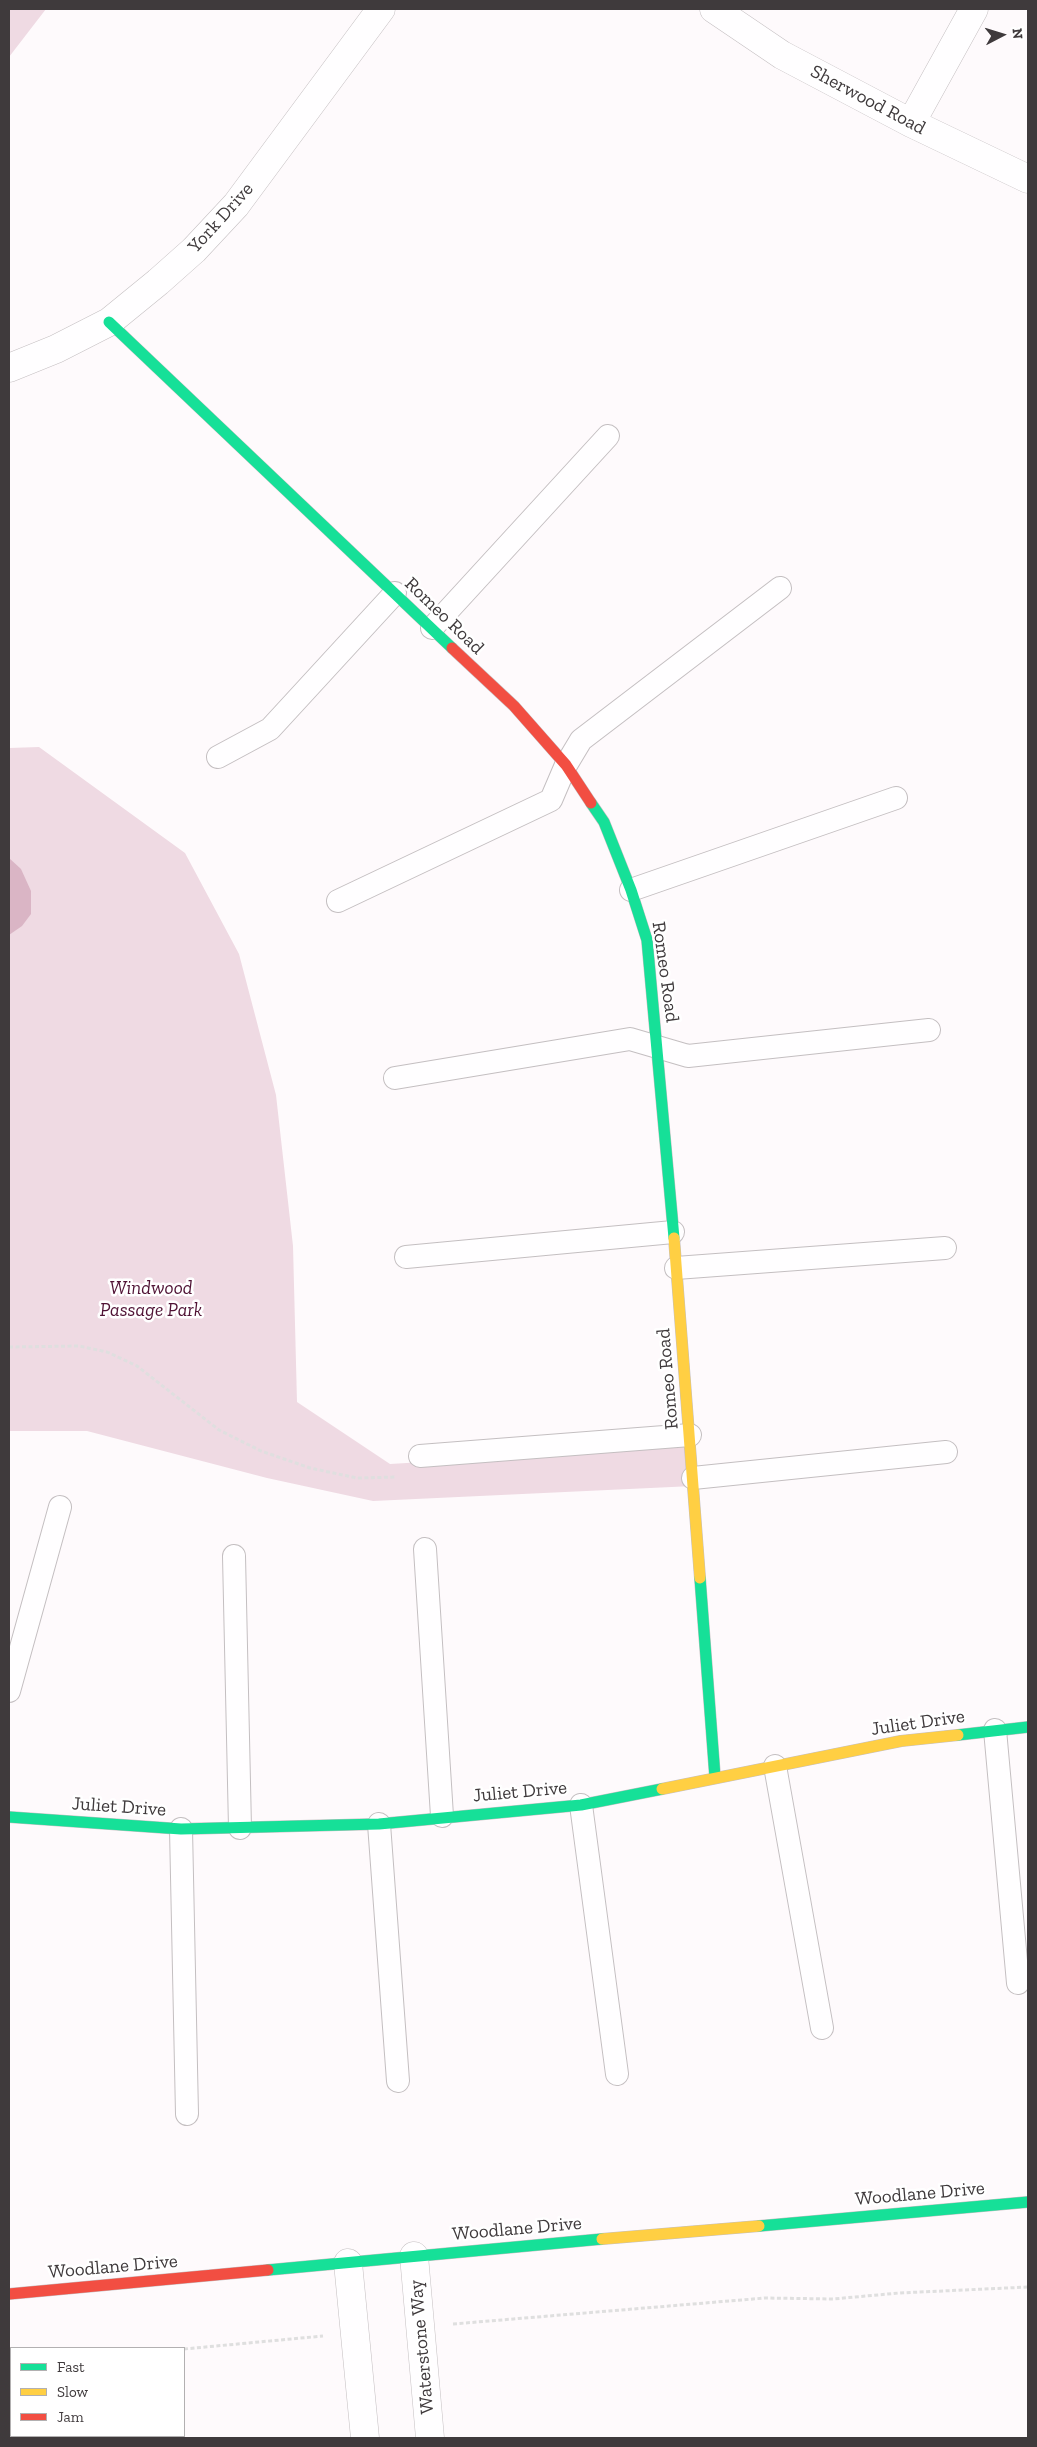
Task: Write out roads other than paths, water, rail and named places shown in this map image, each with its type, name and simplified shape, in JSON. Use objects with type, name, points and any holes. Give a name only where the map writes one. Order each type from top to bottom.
[{"type":"street","name":"York Drive","points":[[9,368],[56,349],[109,322],[194,250],[236,204],[381,9]]},
{"type":"street","name":"Sherwood Road","points":[[714,9],[782,55],[911,123],[1028,179]]},
{"type":"street","points":[[911,123],[974,9]]},
{"type":"street","name":"Romeo Road","points":[[109,322],[514,706],[566,765],[604,822],[631,890],[647,940],[658,1046],[690,1434],[715,1777]]},
{"type":"street","name":"Juliet Drive","points":[[9,1817],[182,1829],[379,1824],[442,1816],[581,1804],[900,1741],[1028,1727]]},
{"type":"street","name":"Woodlane Drive","points":[[9,2294],[1028,2202]]},
{"type":"street","name":"Waterstone Way","points":[[414,2256],[430,2438]]},
{"type":"street","points":[[348,2263],[364,2438]]},
{"type":"lane","points":[[432,628],[608,436]]},
{"type":"lane","points":[[338,901],[551,800],[566,765],[581,740],[780,588]]},
{"type":"lane","points":[[218,757],[270,728],[395,593]]},
{"type":"lane","points":[[631,890],[896,798]]},
{"type":"lane","points":[[395,1078],[630,1039],[688,1056],[929,1030]]},
{"type":"lane","points":[[406,1257],[673,1232]]},
{"type":"lane","points":[[676,1268],[944,1248]]},
{"type":"lane","points":[[420,1456],[690,1434]]},
{"type":"lane","points":[[693,1478],[946,1452]]},
{"type":"lane","points":[[9,1691],[60,1507]]},
{"type":"lane","points":[[425,1549],[442,1816]]},
{"type":"lane","points":[[234,1556],[240,1828]]},
{"type":"lane","points":[[995,1730],[1018,1983]]},
{"type":"lane","points":[[775,1766],[822,2028]]},
{"type":"lane","points":[[581,1804],[617,2074]]},
{"type":"lane","points":[[379,1824],[398,2081]]},
{"type":"lane","points":[[182,1829],[187,2114]]},
{"type":"park label","name":"Windwood Passage Park","points":[[151,1300]]}]
